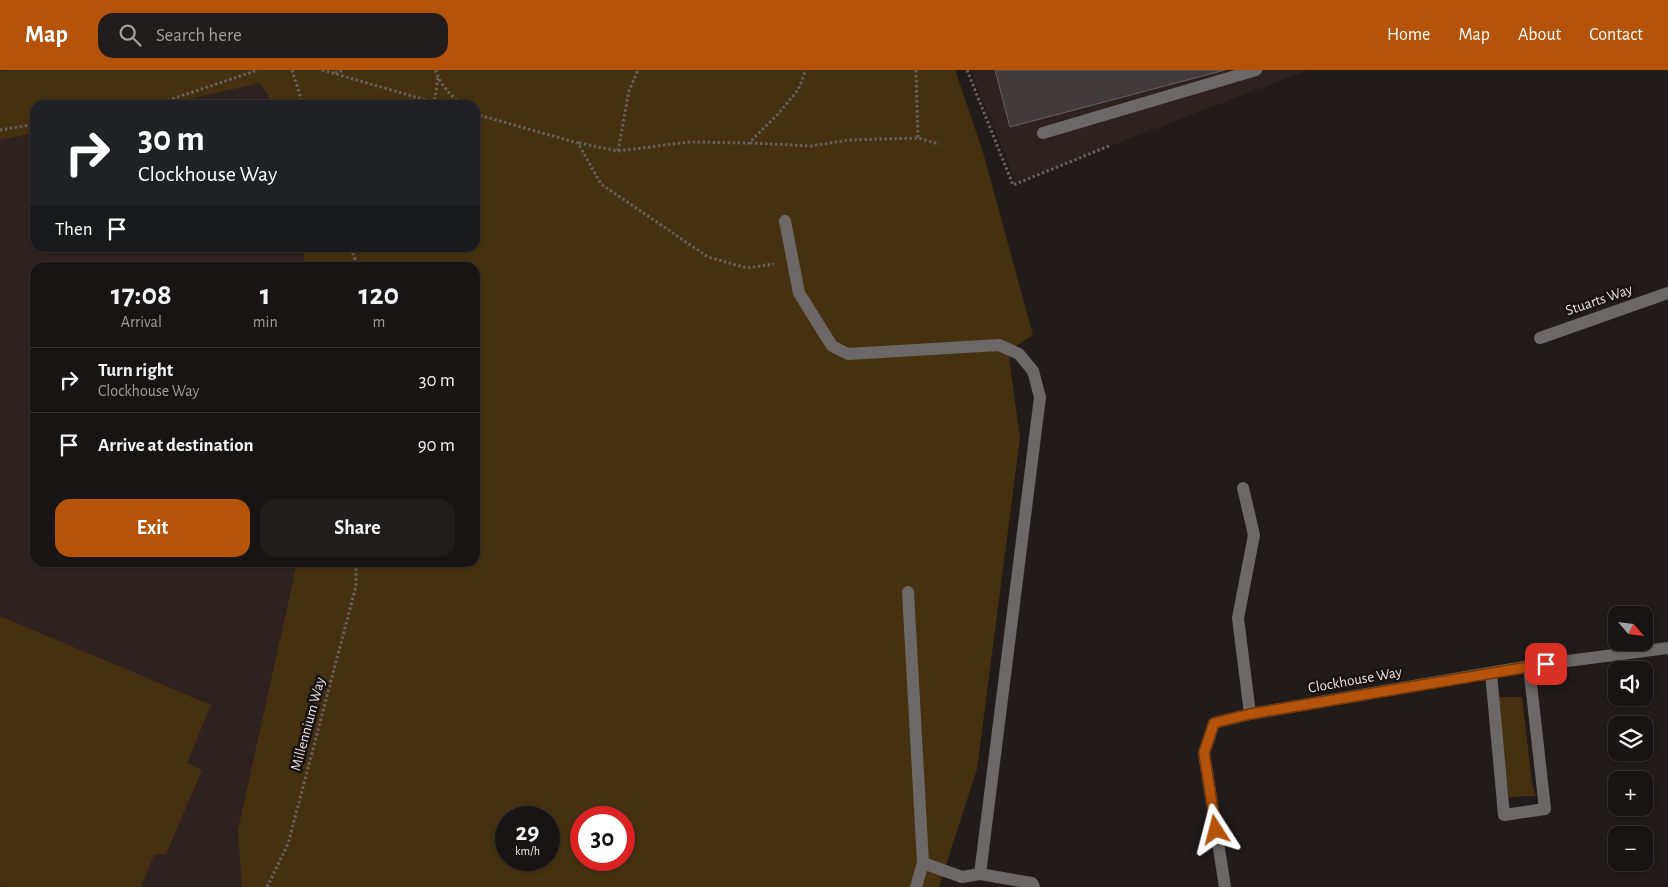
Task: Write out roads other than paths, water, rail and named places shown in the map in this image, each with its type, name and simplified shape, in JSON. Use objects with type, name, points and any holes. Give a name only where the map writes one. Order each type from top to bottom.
[{"type":"street","points":[[1042,133],[1256,70]]},
{"type":"street","points":[[785,221],[799,293],[832,346],[848,354],[1000,345],[1019,354],[1033,371],[1040,397],[980,874]]},
{"type":"street","name":"Stuarts Way","points":[[1540,338],[1668,293]]},
{"type":"street","points":[[1243,488],[1254,535],[1238,618],[1250,714]]},
{"type":"street","points":[[908,592],[923,863],[916,887]]},
{"type":"street","name":"Clockhouse Way","points":[[1225,887],[1204,753],[1214,723],[1250,714],[1529,666],[1668,648]]},
{"type":"street","points":[[1491,673],[1504,815],[1545,809],[1529,666]]},
{"type":"street","points":[[923,863],[962,877],[980,874],[1032,883],[1034,887]]}]
